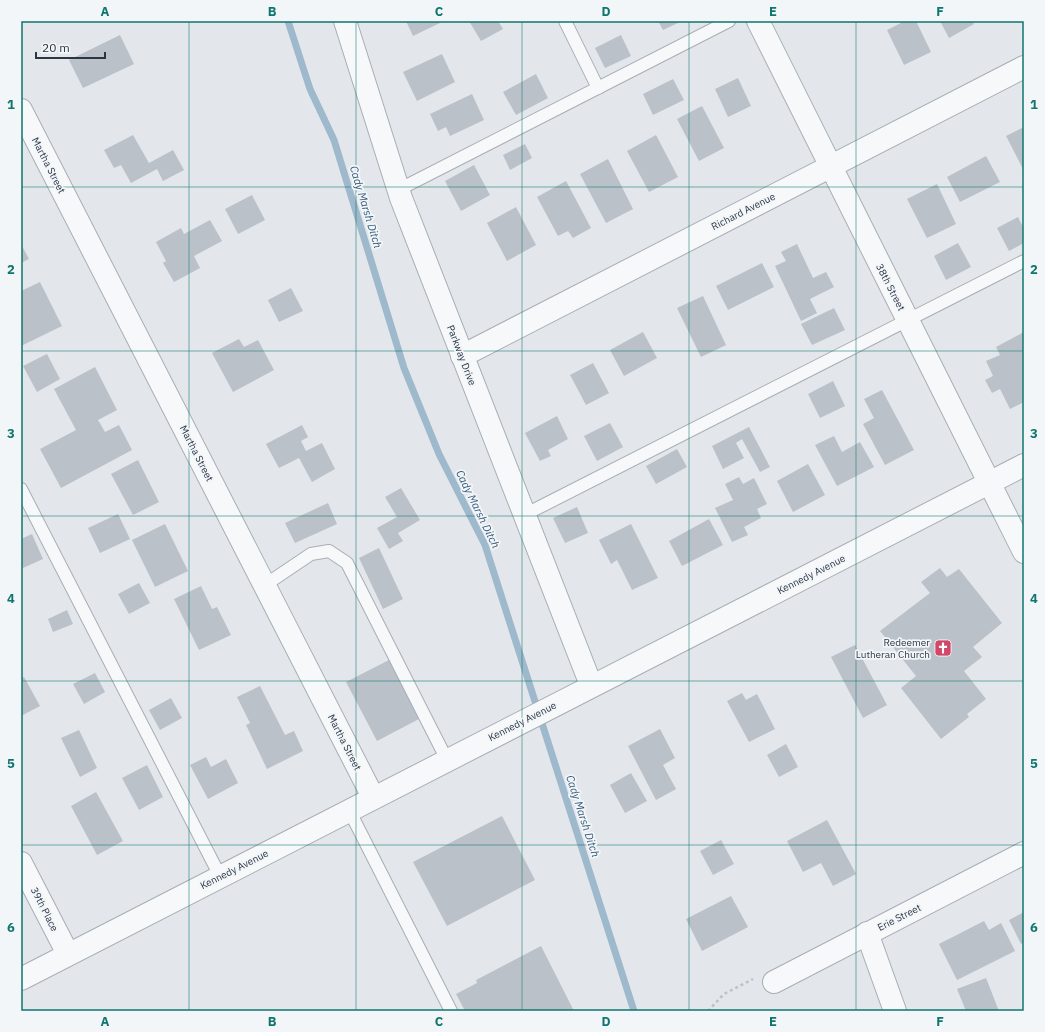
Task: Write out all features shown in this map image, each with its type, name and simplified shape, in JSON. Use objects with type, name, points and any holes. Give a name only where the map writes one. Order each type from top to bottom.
[{"type":"street","name":"Parkway Drive","points":[[345,21],[398,190],[591,685]]},
{"type":"street","name":"38th Street","points":[[758,21],[1024,552]]},
{"type":"street","name":"Richard Avenue","points":[[462,356],[830,165],[1024,67]]},
{"type":"street","name":"Martha Street","points":[[21,110],[373,797]]},
{"type":"street","name":"Kennedy Avenue","points":[[21,979],[591,685],[1024,465]]},
{"type":"street","name":"Erie Street","points":[[774,982],[1024,853]]},
{"type":"street","name":"39th Place","points":[[21,863],[68,954]]},
{"type":"street","points":[[867,934],[895,1011]]},
{"type":"lane","points":[[564,21],[598,88]]},
{"type":"lane","points":[[398,190],[729,21]]},
{"type":"lane","points":[[524,515],[1024,260]]},
{"type":"lane","points":[[21,489],[220,876]]},
{"type":"lane","points":[[265,585],[311,554],[329,551],[347,563],[447,760]]},
{"type":"lane","points":[[349,810],[451,1011]]},
{"type":"path","points":[[708,1011],[724,994],[756,977],[774,982]]},
{"type":"building","points":[[406,21],[444,21],[413,36]]},
{"type":"building","points":[[469,21],[498,21],[503,29],[481,41]]},
{"type":"building","points":[[658,21],[682,21],[663,30]]},
{"type":"building","points":[[905,21],[916,21],[931,52],[904,65],[887,30]]},
{"type":"building","points":[[940,21],[972,21],[974,24],[949,38]]},
{"type":"building","points":[[120,35],[134,64],[83,88],[69,60]]},
{"type":"building","points":[[621,35],[631,56],[605,68],[595,48]]},
{"type":"building","points":[[442,54],[455,82],[417,101],[403,72]]},
{"type":"building","points":[[536,74],[548,98],[516,115],[503,92]]},
{"type":"building","points":[[738,78],[751,106],[728,117],[715,89]]},
{"type":"building","points":[[673,79],[684,100],[653,115],[643,94]]},
{"type":"building","points":[[472,94],[484,120],[450,136],[446,127],[438,131],[430,114]]},
{"type":"building","points":[[702,106],[724,148],[699,161],[677,119]]},
{"type":"building","points":[[1024,127],[1024,171],[1006,136]]},
{"type":"building","points":[[133,135],[149,163],[173,150],[184,170],[163,181],[157,169],[131,183],[121,165],[114,168],[104,150]]},
{"type":"building","points":[[656,135],[678,177],[649,192],[627,151]]},
{"type":"building","points":[[525,144],[532,158],[510,170],[503,155]]},
{"type":"building","points":[[986,156],[1000,182],[960,202],[947,177]]},
{"type":"building","points":[[608,159],[633,209],[606,223],[580,174]]},
{"type":"building","points":[[474,165],[490,195],[461,211],[445,181]]},
{"type":"building","points":[[566,181],[591,228],[573,238],[568,231],[558,236],[537,197]]},
{"type":"building","points":[[937,184],[956,224],[927,238],[907,199]]},
{"type":"building","points":[[252,195],[265,220],[238,234],[225,209]]},
{"type":"building","points":[[516,207],[536,245],[507,261],[487,223]]},
{"type":"building","points":[[1018,217],[1024,229],[1024,243],[1009,251],[997,228]]},
{"type":"building","points":[[210,220],[222,241],[194,256],[200,268],[174,282],[163,263],[166,261],[156,242],[181,228],[184,234]]},
{"type":"building","points":[[958,243],[971,267],[946,280],[934,256]]},
{"type":"building","points":[[21,244],[29,259],[21,263]]},
{"type":"building","points":[[797,244],[813,278],[826,272],[834,287],[810,299],[817,313],[801,321],[775,266],[786,261],[781,252]]},
{"type":"building","points":[[762,263],[774,287],[728,310],[716,286]]},
{"type":"building","points":[[40,282],[62,326],[21,346],[21,291]]},
{"type":"building","points":[[291,288],[303,311],[279,322],[268,300]]},
{"type":"building","points":[[703,296],[726,345],[701,357],[677,308]]},
{"type":"building","points":[[834,308],[845,330],[812,345],[801,324]]},
{"type":"building","points":[[643,332],[657,358],[624,376],[610,350]]},
{"type":"building","points":[[1024,332],[1024,402],[1010,409],[1000,389],[992,393],[985,380],[993,376],[986,361],[1000,355],[996,347]]},
{"type":"building","points":[[239,339],[244,347],[258,340],[274,370],[233,392],[212,353]]},
{"type":"building","points":[[47,354],[60,379],[37,392],[23,366]]},
{"type":"building","points":[[593,363],[609,393],[586,405],[570,375]]},
{"type":"building","points":[[95,367],[117,410],[98,420],[105,432],[119,425],[132,450],[61,488],[40,449],[76,430],[54,389]]},
{"type":"building","points":[[833,381],[845,406],[820,418],[808,394]]},
{"type":"building","points":[[882,390],[914,450],[885,465],[863,424],[874,418],[864,399]]},
{"type":"building","points":[[557,416],[568,439],[548,450],[551,456],[540,461],[525,433]]},
{"type":"building","points":[[610,423],[623,447],[597,461],[584,436]]},
{"type":"building","points":[[302,425],[308,437],[301,441],[306,451],[322,443],[335,469],[312,482],[299,458],[279,468],[266,444]]},
{"type":"building","points":[[749,427],[770,467],[760,472],[742,439],[736,443],[744,458],[723,469],[712,446]]},
{"type":"building","points":[[834,436],[842,452],[860,442],[874,467],[837,486],[815,445]]},
{"type":"building","points":[[677,449],[687,467],[656,484],[646,466]]},
{"type":"building","points":[[138,460],[159,502],[133,515],[111,474]]},
{"type":"building","points":[[808,464],[825,495],[793,512],[777,481]]},
{"type":"building","points":[[739,477],[743,484],[754,478],[767,504],[757,509],[761,518],[744,527],[748,535],[732,542],[715,508],[733,500],[725,484]]},
{"type":"building","points":[[401,488],[420,520],[398,533],[403,541],[389,549],[377,528],[397,517],[385,497]]},
{"type":"building","points":[[328,503],[337,524],[295,543],[285,523]]},
{"type":"building","points":[[577,507],[588,533],[565,543],[553,518]]},
{"type":"building","points":[[118,514],[130,539],[100,553],[88,528]]},
{"type":"building","points":[[709,519],[723,545],[682,566],[669,541]]},
{"type":"building","points":[[165,524],[188,571],[155,587],[132,540]]},
{"type":"building","points":[[631,524],[658,578],[632,590],[617,560],[611,564],[599,540]]},
{"type":"building","points":[[32,534],[43,559],[23,568],[21,563],[21,539]]},
{"type":"building","points":[[379,548],[403,599],[383,609],[359,558]]},
{"type":"building","points":[[940,568],[947,577],[959,569],[1002,623],[973,647],[982,657],[964,671],[986,699],[967,714],[969,717],[941,739],[901,688],[916,676],[880,631],[930,593],[921,582]]},
{"type":"building","points":[[139,583],[150,603],[129,614],[118,594]]},
{"type":"building","points":[[201,586],[212,609],[217,607],[231,635],[199,650],[174,599]]},
{"type":"building","points":[[67,610],[73,624],[53,632],[48,619]]},
{"type":"building","points":[[855,645],[887,705],[863,718],[831,657]]},
{"type":"building","points":[[389,660],[419,719],[377,741],[346,682]]},
{"type":"building","points":[[95,673],[105,692],[84,704],[73,684]]},
{"type":"building","points":[[24,677],[40,706],[21,716],[21,678]]},
{"type":"building","points":[[260,686],[285,735],[294,731],[303,751],[267,769],[246,725],[250,723],[237,697]]},
{"type":"building","points":[[742,693],[746,700],[757,694],[775,729],[749,742],[727,701]]},
{"type":"building","points":[[171,698],[182,718],[160,730],[149,710]]},
{"type":"building","points":[[660,729],[675,758],[663,765],[676,789],[656,800],[628,746]]},
{"type":"building","points":[[79,730],[97,768],[80,777],[61,738]]},
{"type":"building","points":[[786,744],[798,767],[779,777],[767,755]]},
{"type":"building","points":[[206,757],[211,767],[226,759],[238,783],[208,799],[190,765]]},
{"type":"building","points":[[147,765],[163,797],[139,810],[122,778]]},
{"type":"building","points":[[631,773],[647,801],[625,813],[610,785]]},
{"type":"building","points":[[96,792],[123,841],[97,855],[71,806]]},
{"type":"building","points":[[502,816],[535,880],[447,926],[413,862]]},
{"type":"building","points":[[827,820],[856,874],[833,886],[821,863],[803,872],[787,841]]},
{"type":"building","points":[[721,840],[734,864],[713,875],[700,851]]},
{"type":"building","points":[[731,896],[748,927],[702,951],[686,919]]},
{"type":"building","points":[[1024,912],[1024,942],[1021,944],[1009,920]]},
{"type":"building","points":[[984,921],[989,930],[1001,923],[1015,951],[957,980],[939,944]]},
{"type":"building","points":[[541,946],[574,1011],[465,1011],[456,994],[477,983],[476,980]]},
{"type":"building","points":[[986,978],[999,1011],[966,1011],[957,989]]},
{"type":"waterway","name":"Cady Marsh Ditch","points":[[288,21],[310,89],[334,140],[404,368],[439,454],[485,545],[634,1011]]},
{"type":"place","name":"Redeemer Lutheran Church","points":[[943,648]]}]
